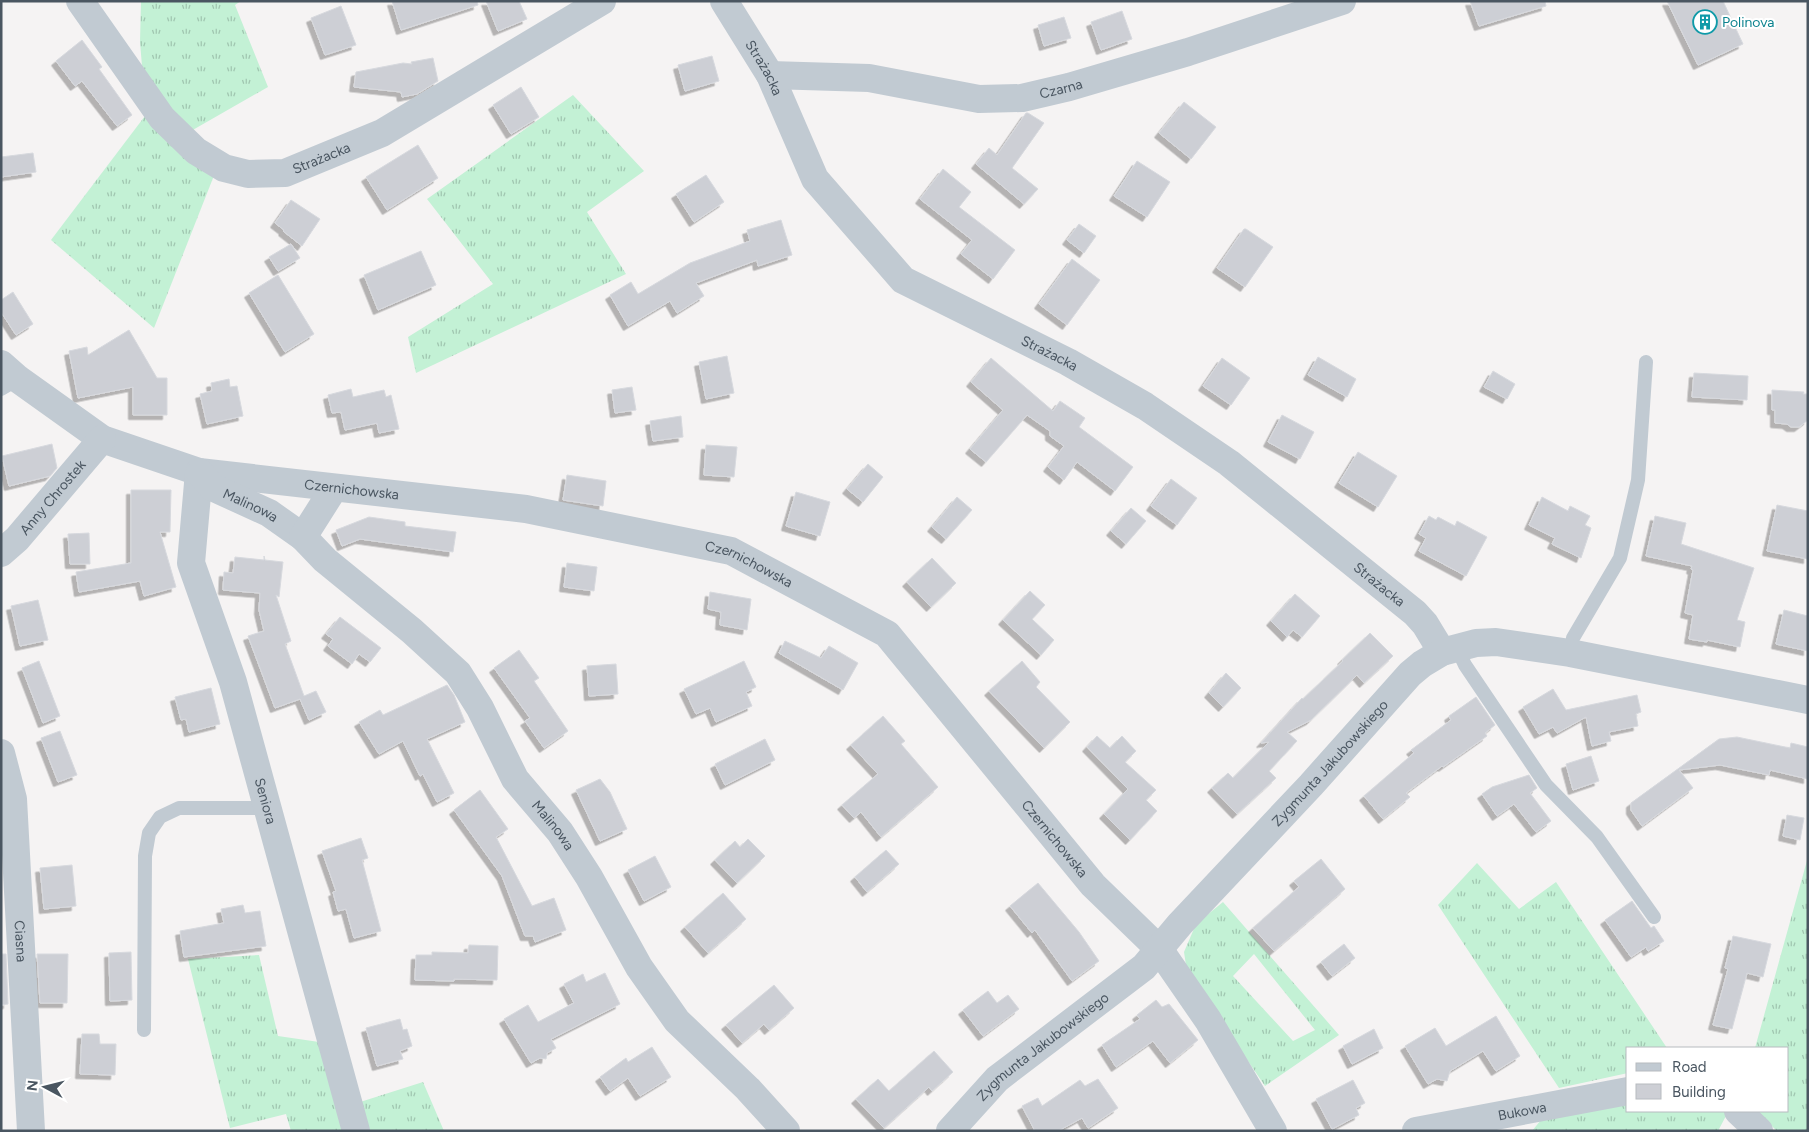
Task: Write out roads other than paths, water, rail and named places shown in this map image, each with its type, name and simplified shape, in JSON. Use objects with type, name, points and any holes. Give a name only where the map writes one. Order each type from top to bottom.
[{"type":"street","name":"Strażacka","points":[[80,1],[162,118],[196,151],[224,168],[248,174],[285,173],[382,133],[602,1]]},
{"type":"street","name":"Strażacka","points":[[724,1],[770,75],[815,179],[903,280],[1068,362],[1145,406],[1229,463],[1415,613],[1450,650]]},
{"type":"street","name":"Czarna","points":[[770,75],[869,78],[979,99],[1022,98],[1069,87],[1188,52],[1342,1]]},
{"type":"street","name":"Czernichowska","points":[[7,377],[102,439],[199,472],[526,509],[732,552],[888,634],[1093,885],[1160,949],[1172,970],[1208,1020],[1273,1131]]},
{"type":"street","name":"Anny Chrostek","points":[[1,553],[17,539],[102,439]]},
{"type":"street","name":"Malinowa","points":[[199,472],[212,487],[268,513],[303,537],[324,560],[412,631],[458,674],[480,708],[515,779],[560,832],[589,877],[639,967],[677,1021],[748,1089],[786,1131]]},
{"type":"street","name":"Seniora","points":[[199,472],[191,563],[233,682],[356,1131]]},
{"type":"street","points":[[303,537],[334,488]]},
{"type":"street","name":"Zygmunta Jakubowskiego","points":[[950,1131],[997,1079],[1144,967],[1180,924],[1311,785],[1410,674],[1422,664],[1450,650],[1476,643],[1496,642],[1570,653],[1808,700]]},
{"type":"street","name":"Ciasna","points":[[1,753],[13,799],[31,1131]]},
{"type":"street","name":"Bukowa","points":[[1416,1131],[1626,1092]]},
{"type":"street","points":[[1739,1112],[1759,1131]]},
{"type":"lane","points":[[1570,653],[1573,638],[1620,558],[1638,480],[1646,362]]},
{"type":"lane","points":[[1450,650],[1465,665],[1546,785],[1597,837],[1654,917]]},
{"type":"lane","points":[[144,1030],[145,856],[149,833],[160,817],[179,808],[268,808]]},
{"type":"place","name":"Polinova","points":[[1705,22]]}]
